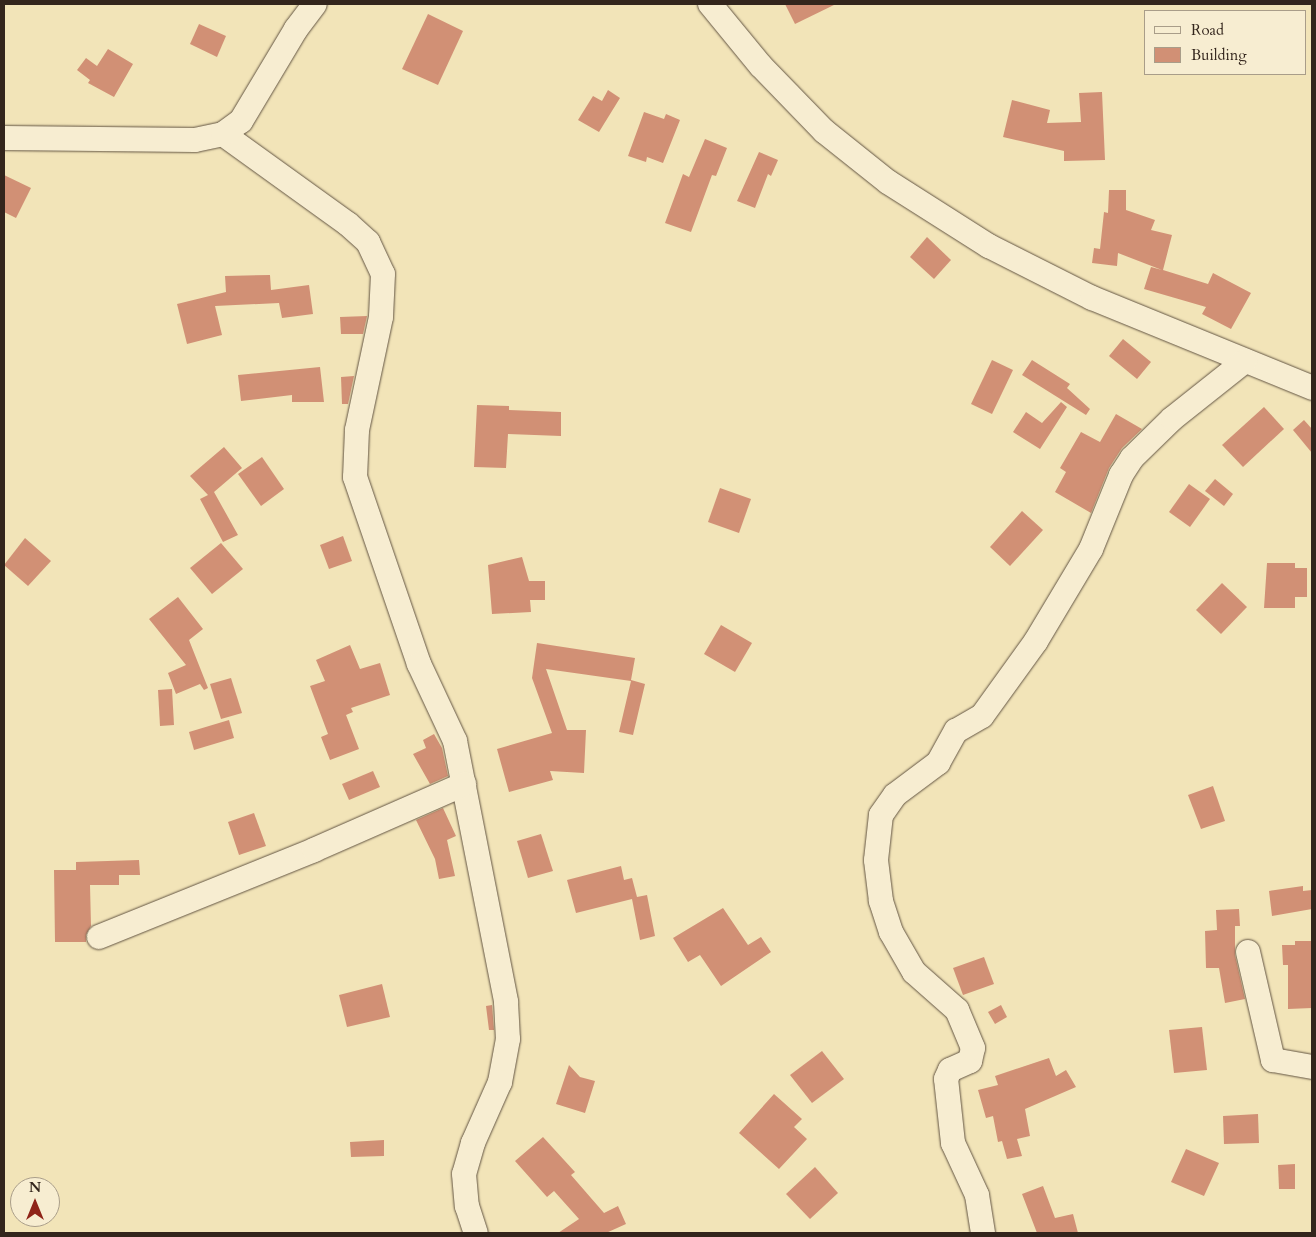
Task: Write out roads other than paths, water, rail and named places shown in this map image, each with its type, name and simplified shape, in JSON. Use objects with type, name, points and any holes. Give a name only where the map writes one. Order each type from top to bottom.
[{"type":"street","points":[[4,138],[194,140],[224,134],[241,121],[296,29],[315,4]]},
{"type":"street","points":[[710,4],[761,66],[824,131],[888,182],[988,246],[1092,298],[1312,388]]},
{"type":"street","points":[[224,134],[348,224],[368,242],[383,274],[381,317],[358,430],[355,477],[418,664],[455,741],[506,1002],[508,1040],[500,1082],[473,1143],[464,1174],[467,1206],[476,1233]]},
{"type":"street","points":[[983,1233],[977,1195],[953,1143],[946,1079],[950,1070],[970,1061],[973,1048],[957,1010],[914,972],[891,932],[881,901],[876,860],[881,815],[895,795],[938,763],[956,731],[982,716],[1036,641],[1091,549],[1121,475],[1132,458],[1172,419],[1245,361]]},
{"type":"street","points":[[99,937],[314,850],[464,784]]},
{"type":"street","points":[[1248,952],[1273,1060],[1312,1067]]}]
